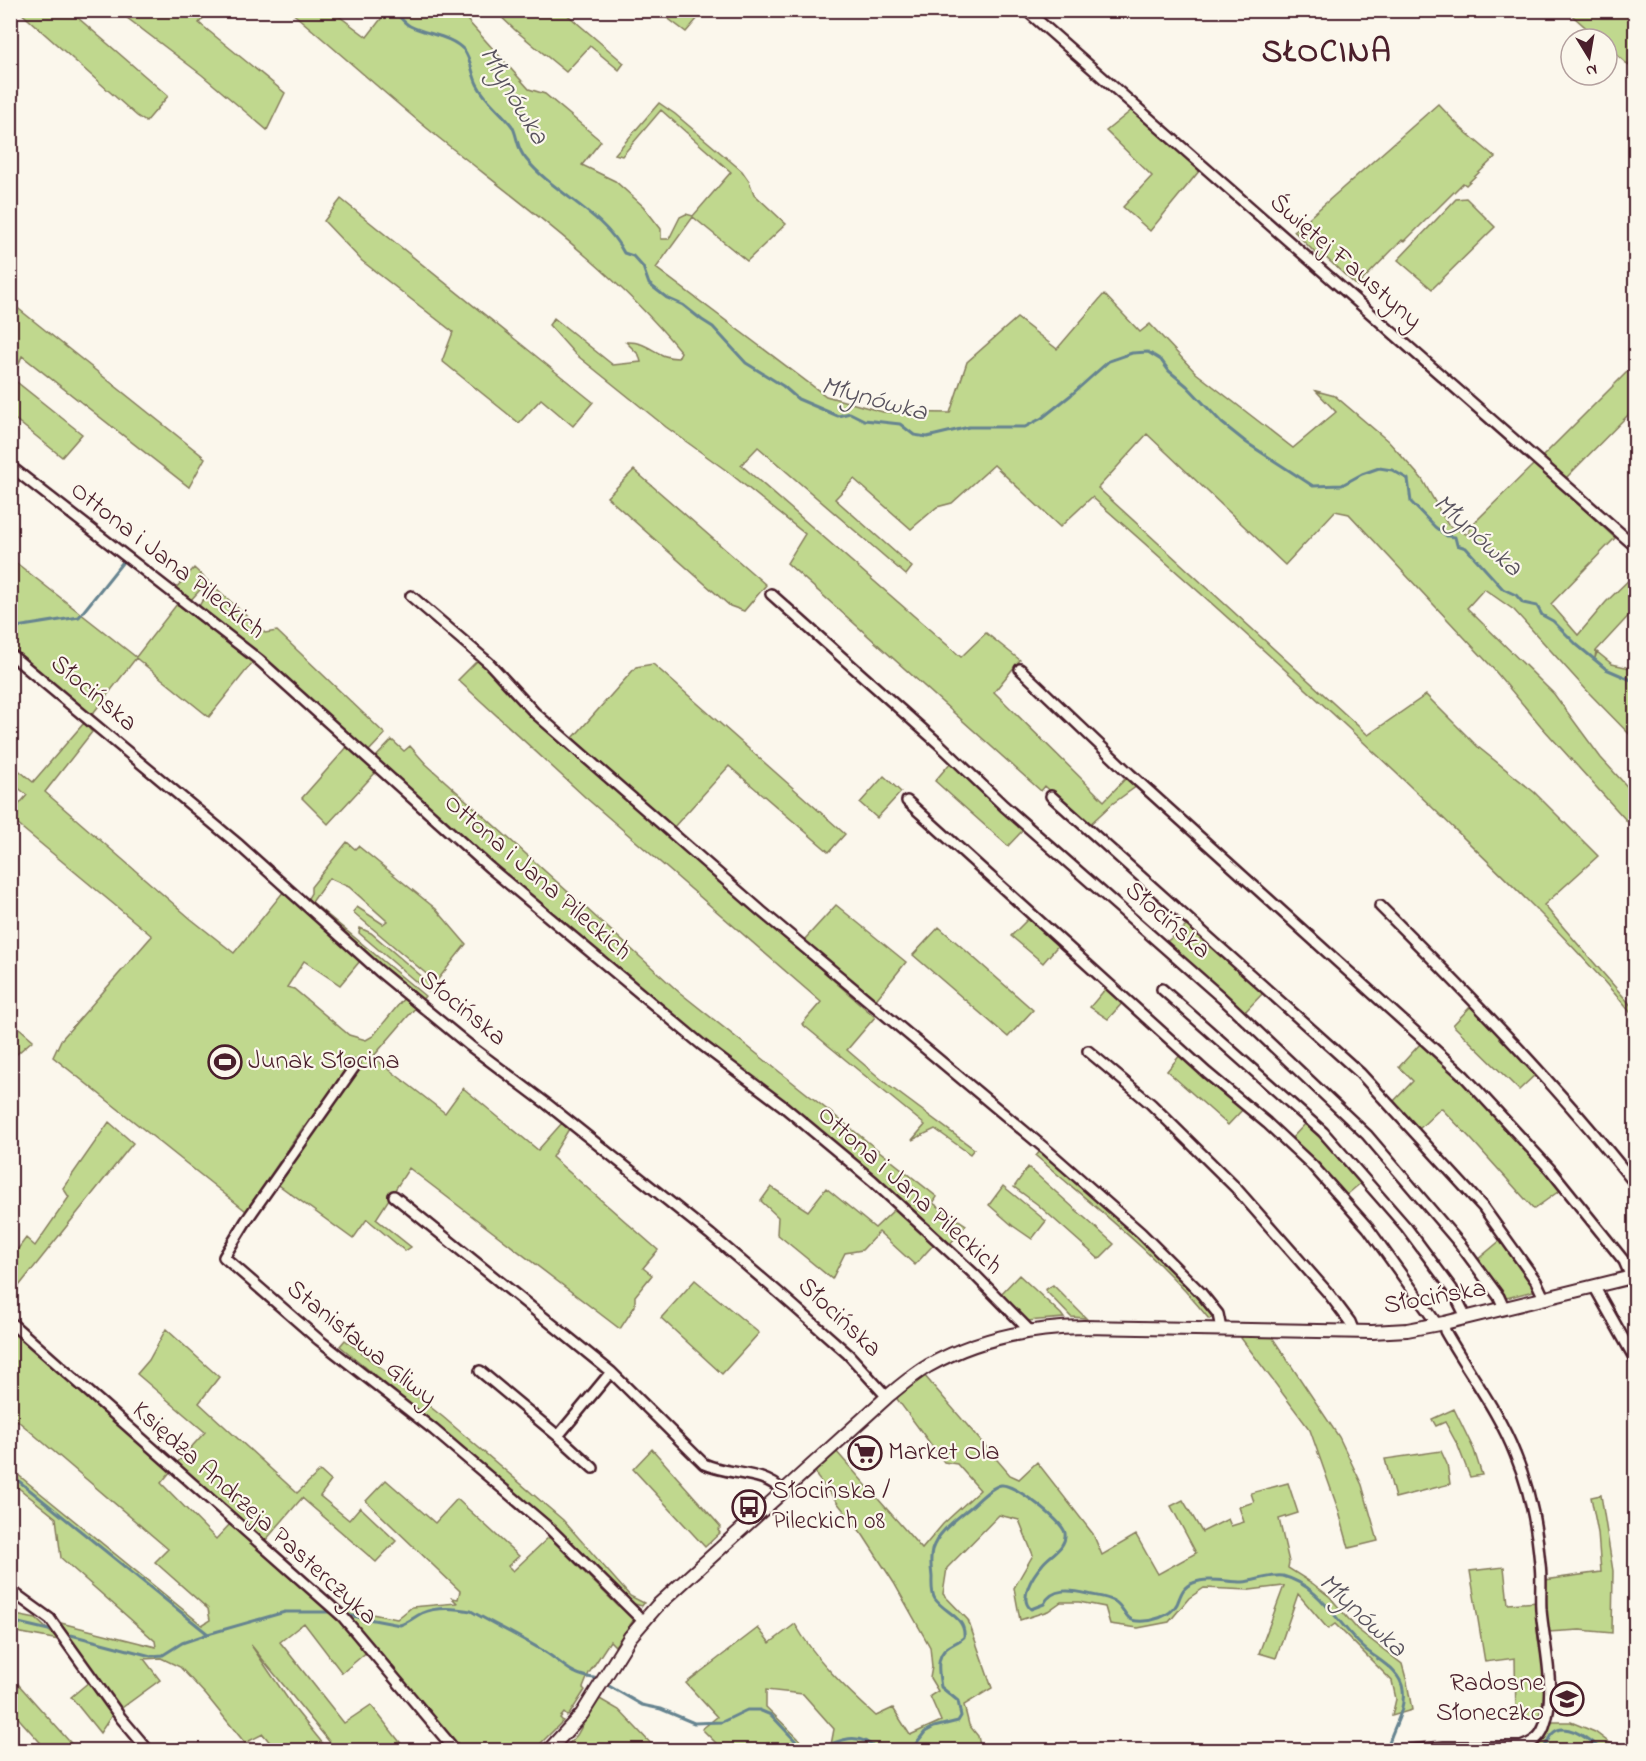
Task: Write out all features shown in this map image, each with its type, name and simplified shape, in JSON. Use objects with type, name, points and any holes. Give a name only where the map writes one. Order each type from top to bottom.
[{"type":"street","name":"Świętej Faustyny","points":[[1026,10],[1635,547]]},
{"type":"street","name":"Ottona i Jana Pileckich","points":[[10,466],[259,660],[490,868],[702,1045],[783,1106],[873,1181],[966,1267],[1029,1330]]},
{"type":"street","name":"Słocińska","points":[[771,594],[938,743],[1022,822],[1222,998],[1367,1135],[1460,1244],[1499,1297],[1504,1308]]},
{"type":"street","points":[[411,596],[489,663],[535,713],[761,911],[1048,1151],[1142,1233],[1201,1293],[1218,1314],[1221,1329]]},
{"type":"street","name":"Słocińska","points":[[10,654],[239,845],[379,971],[470,1046],[711,1235],[848,1354],[887,1397]]},
{"type":"street","points":[[1020,669],[1130,774],[1464,1076],[1550,1169],[1624,1261],[1633,1276]]},
{"type":"street","points":[[1051,796],[1360,1073],[1483,1207],[1536,1281],[1544,1298]]},
{"type":"street","points":[[907,801],[1312,1165],[1368,1228],[1440,1324],[1495,1413],[1515,1453],[1530,1503],[1538,1542],[1541,1567],[1541,1609],[1549,1684],[1548,1709],[1544,1727],[1532,1743],[1521,1747],[1410,1750]]},
{"type":"street","points":[[1380,906],[1475,1000],[1520,1049],[1608,1150],[1635,1185]]},
{"type":"street","points":[[1162,989],[1323,1132],[1406,1227],[1452,1289],[1466,1317]]},
{"type":"street","points":[[1088,1051],[1151,1104],[1242,1195],[1329,1294],[1350,1322],[1354,1332]]},
{"type":"street","name":"Stanisława Gliwy","points":[[355,1066],[246,1221],[224,1257],[319,1340],[434,1430],[550,1529],[643,1621]]},
{"type":"street","points":[[394,1196],[611,1372],[704,1464],[720,1471],[758,1476],[774,1482],[783,1491]]},
{"type":"street","name":"Słocińska","points":[[549,1750],[582,1714],[630,1637],[670,1593],[911,1377],[963,1349],[1029,1330],[1083,1327],[1354,1332],[1407,1330],[1440,1324],[1633,1276]]},
{"type":"street","points":[[1594,1286],[1635,1361]]},
{"type":"street","name":"Księdza Andrzeja Pasterczyka","points":[[10,1322],[336,1611],[394,1675],[455,1750]]},
{"type":"street","points":[[480,1371],[593,1468]]},
{"type":"street","points":[[558,1436],[611,1372]]},
{"type":"street","points":[[10,1590],[50,1619],[121,1718],[148,1750]]},
{"type":"green space","points":[[19,11],[70,11],[168,96],[146,122]]},
{"type":"green space","points":[[118,11],[209,11],[199,23],[285,93],[267,130],[202,75]]},
{"type":"green space","points":[[290,11],[332,11],[367,37],[387,11],[459,11],[529,89],[545,94],[601,141],[582,165],[615,181],[643,206],[661,229],[661,239],[669,239],[680,217],[686,214],[693,216],[731,172],[661,110],[622,156],[615,154],[659,103],[675,114],[742,171],[754,194],[786,224],[747,261],[693,217],[656,268],[826,396],[883,412],[950,413],[967,362],[1017,318],[1057,349],[1104,294],[1140,332],[1150,324],[1196,373],[1293,448],[1336,412],[1316,391],[1335,396],[1388,441],[1422,479],[1448,525],[1468,535],[1470,527],[1533,465],[1537,466],[1615,538],[1551,604],[1578,635],[1606,602],[1635,574],[1635,609],[1596,651],[1595,658],[1597,652],[1612,664],[1635,669],[1635,740],[1514,610],[1484,589],[1467,608],[1554,694],[1601,758],[1635,795],[1635,830],[1541,726],[1490,665],[1349,514],[1335,511],[1285,565],[1147,434],[1098,488],[1368,735],[1426,695],[1478,747],[1534,792],[1598,856],[1544,905],[1635,1010],[1635,1018],[1564,938],[1437,812],[1180,574],[1092,497],[1060,527],[994,465],[952,503],[937,507],[911,529],[854,479],[835,499],[912,567],[906,575],[758,447],[741,465],[961,657],[986,633],[1020,660],[994,692],[1104,801],[1126,778],[1137,786],[1112,804],[1088,826],[1045,786],[1041,791],[787,563],[805,534],[574,353],[549,325],[554,318],[613,365],[641,362],[639,355],[626,342],[641,344],[663,355],[678,358],[681,352],[655,322],[597,265],[420,122]]},
{"type":"green space","points":[[495,11],[563,11],[624,63],[619,70],[590,46],[566,72]]},
{"type":"green space","points":[[658,11],[704,11],[686,32]]},
{"type":"green space","points":[[1567,11],[1635,11],[1635,71],[1619,57],[1619,27],[1585,27]]},
{"type":"green space","points":[[1438,104],[1462,129],[1495,157],[1466,185],[1463,183],[1405,241],[1402,240],[1357,286],[1324,256],[1320,258],[1294,231]]},
{"type":"green space","points":[[1132,110],[1200,170],[1150,231],[1123,207],[1152,176],[1106,131]]},
{"type":"green space","points":[[1466,198],[1495,227],[1432,289],[1398,260],[1456,199]]},
{"type":"green space","points":[[341,199],[593,402],[573,426],[541,399],[519,423],[442,361],[453,332],[362,261],[324,221]]},
{"type":"green space","points":[[10,302],[205,458],[189,487],[22,356],[13,379],[82,434],[62,457],[11,416]]},
{"type":"green space","points":[[1632,367],[1635,370],[1635,408],[1566,478],[1542,457]]},
{"type":"green space","points":[[634,470],[766,585],[744,611],[730,606],[607,497]]},
{"type":"green space","points":[[10,558],[136,657],[177,604],[253,662],[209,717],[136,658],[91,716],[11,647]]},
{"type":"green space","points":[[194,568],[208,581],[190,601],[175,589]]},
{"type":"green space","points":[[216,588],[265,633],[277,631],[385,734],[368,752],[261,656],[198,608]]},
{"type":"green space","points":[[478,660],[644,813],[875,1017],[847,1050],[888,1085],[974,1149],[970,1154],[935,1129],[912,1140],[925,1125],[802,1024],[821,1002],[585,797],[458,680]]},
{"type":"green space","points":[[653,664],[845,834],[829,852],[729,766],[673,828],[573,738],[636,667]]},
{"type":"green space","points":[[84,723],[92,732],[45,792],[191,919],[234,953],[284,891],[360,961],[340,985],[304,961],[287,987],[294,989],[349,1035],[366,1040],[373,1036],[404,998],[416,1007],[373,1057],[445,1113],[463,1088],[538,1150],[562,1123],[569,1129],[552,1157],[658,1250],[643,1268],[652,1275],[635,1296],[635,1306],[620,1329],[409,1168],[376,1219],[411,1247],[405,1251],[367,1219],[353,1239],[276,1183],[311,1133],[303,1127],[246,1211],[53,1057],[61,1040],[152,936],[11,819],[11,814],[27,795],[11,782],[10,763],[33,782]]},
{"type":"green space","points":[[392,740],[404,751],[410,746],[426,764],[679,992],[937,1197],[933,1203],[966,1225],[950,1244],[902,1199],[805,1119],[709,1046],[543,908],[375,758]]},
{"type":"green space","points":[[348,746],[376,772],[328,824],[302,798]]},
{"type":"green space","points":[[951,762],[1024,829],[1008,846],[935,781]]},
{"type":"green space","points":[[884,776],[901,792],[877,818],[860,803]]},
{"type":"green space","points":[[347,842],[355,849],[358,846],[436,909],[466,944],[436,982],[353,912],[357,907],[383,924],[387,921],[349,887],[329,878],[312,902],[425,996],[421,1001],[377,965],[307,900],[311,887]]},
{"type":"green space","points":[[836,905],[906,962],[874,1002],[804,940]]},
{"type":"green space","points":[[1029,918],[1060,943],[1043,963],[1011,936]]},
{"type":"green space","points":[[1189,924],[1264,992],[1243,1014],[1165,943]]},
{"type":"green space","points":[[939,927],[1033,1010],[1008,1037],[913,955]]},
{"type":"green space","points":[[360,928],[371,933],[433,986],[428,992],[359,933]]},
{"type":"green space","points":[[1107,987],[1124,1001],[1108,1019],[1090,1007]]},
{"type":"green space","points":[[1472,1005],[1481,1012],[1536,1074],[1519,1090],[1453,1025]]},
{"type":"green space","points":[[11,1021],[33,1040],[10,1059]]},
{"type":"green space","points":[[1421,1043],[1428,1047],[1474,1092],[1562,1189],[1534,1209],[1441,1108],[1418,1130],[1392,1103],[1413,1081],[1399,1067]]},
{"type":"green space","points":[[1181,1054],[1244,1108],[1228,1125],[1167,1071]]},
{"type":"green space","points":[[109,1122],[133,1143],[11,1296],[11,1258],[26,1238],[35,1246],[69,1197],[63,1188]]},
{"type":"green space","points":[[1306,1123],[1362,1182],[1344,1197],[1290,1140]]},
{"type":"green space","points":[[1041,1150],[1145,1242],[1214,1317],[1209,1319],[1149,1254],[1036,1156]]},
{"type":"green space","points":[[1028,1167],[1114,1244],[1099,1259],[1037,1204],[1014,1187]]},
{"type":"green space","points":[[1003,1186],[1046,1221],[1032,1239],[989,1205]]},
{"type":"green space","points":[[771,1187],[808,1211],[826,1188],[875,1228],[896,1208],[935,1243],[915,1265],[879,1232],[862,1250],[845,1253],[832,1279],[777,1234],[778,1217],[761,1201]]},
{"type":"green space","points":[[1502,1239],[1537,1290],[1503,1299],[1476,1261]]},
{"type":"green space","points":[[1019,1275],[1064,1318],[1027,1321],[1000,1295]]},
{"type":"green space","points":[[695,1280],[759,1333],[722,1374],[661,1318]]},
{"type":"green space","points":[[1053,1285],[1086,1318],[1071,1317],[1045,1290]]},
{"type":"green space","points":[[10,1325],[171,1471],[161,1483],[216,1539],[230,1524],[304,1588],[369,1650],[342,1673],[304,1623],[280,1642],[344,1723],[371,1705],[406,1750],[336,1750],[251,1645],[294,1708],[328,1750],[276,1750],[263,1734],[245,1743],[180,1667],[161,1658],[144,1659],[160,1680],[119,1710],[57,1622],[156,1647],[155,1641],[61,1558],[56,1518],[11,1482],[11,1469],[202,1625],[210,1620],[208,1609],[155,1562],[168,1549],[11,1415]]},
{"type":"green space","points":[[166,1329],[219,1377],[199,1403],[297,1493],[320,1471],[331,1481],[320,1496],[349,1520],[360,1507],[396,1541],[376,1562],[302,1498],[265,1541],[176,1464],[205,1432],[137,1374],[149,1360]]},
{"type":"green space","points":[[1243,1335],[1272,1337],[1339,1437],[1362,1485],[1378,1541],[1349,1548],[1339,1512],[1310,1430],[1241,1338]]},
{"type":"green space","points":[[345,1340],[443,1417],[563,1520],[630,1596],[644,1603],[642,1606],[630,1603],[556,1526],[340,1346]]},
{"type":"green space","points":[[924,1375],[1010,1475],[1019,1479],[1037,1462],[1093,1534],[1102,1555],[1136,1535],[1158,1574],[1196,1553],[1171,1506],[1183,1500],[1202,1532],[1228,1519],[1231,1526],[1244,1522],[1239,1507],[1254,1502],[1251,1493],[1288,1483],[1298,1513],[1279,1519],[1289,1562],[1288,1568],[1330,1597],[1357,1629],[1402,1664],[1412,1710],[1392,1716],[1396,1699],[1392,1681],[1335,1624],[1328,1629],[1298,1594],[1276,1658],[1259,1653],[1284,1586],[1250,1590],[1204,1588],[1189,1598],[1169,1622],[1138,1628],[1110,1624],[1105,1607],[1079,1602],[1061,1602],[1048,1611],[1020,1620],[1014,1588],[1033,1555],[1019,1520],[999,1515],[947,1568],[943,1594],[968,1620],[992,1688],[964,1705],[969,1725],[978,1736],[981,1750],[830,1750],[834,1729],[803,1694],[766,1690],[766,1707],[805,1745],[817,1746],[820,1750],[723,1750],[702,1729],[717,1717],[686,1683],[758,1628],[770,1643],[795,1624],[822,1661],[854,1695],[876,1716],[893,1708],[910,1735],[941,1721],[930,1696],[938,1691],[930,1678],[932,1667],[930,1647],[894,1583],[863,1535],[817,1477],[815,1470],[836,1451],[922,1549],[943,1524],[980,1490],[957,1464],[944,1462],[897,1399]]},
{"type":"green space","points":[[1454,1409],[1474,1450],[1482,1475],[1470,1477],[1458,1446],[1445,1422],[1436,1426],[1432,1419]]},
{"type":"green space","points":[[652,1449],[721,1527],[718,1530],[720,1533],[705,1547],[633,1469]]},
{"type":"green space","points":[[1441,1451],[1447,1464],[1450,1484],[1395,1498],[1385,1459]]},
{"type":"green space","points":[[386,1480],[435,1523],[457,1499],[519,1556],[508,1566],[513,1571],[549,1537],[618,1606],[620,1604],[635,1618],[615,1646],[610,1641],[589,1673],[583,1688],[585,1690],[569,1715],[564,1713],[560,1718],[563,1721],[534,1750],[461,1750],[399,1675],[349,1621],[347,1609],[397,1619],[412,1607],[457,1603],[452,1598],[458,1599],[460,1591],[366,1501]]},
{"type":"green space","points":[[1601,1495],[1613,1571],[1612,1633],[1580,1630],[1548,1632],[1545,1580],[1601,1572],[1598,1533],[1591,1497]]},
{"type":"green space","points":[[1504,1567],[1508,1604],[1538,1602],[1537,1627],[1543,1664],[1544,1695],[1538,1718],[1516,1719],[1515,1658],[1485,1662],[1470,1571]]},
{"type":"green space","points":[[10,1614],[36,1619],[59,1640],[11,1631]]},
{"type":"green space","points":[[10,1675],[77,1750],[47,1750],[11,1710]]},
{"type":"green space","points":[[90,1681],[112,1715],[100,1733],[71,1697]]},
{"type":"green space","points":[[598,1698],[619,1710],[657,1750],[563,1750],[577,1735]]},
{"type":"green space","points":[[1550,1722],[1571,1722],[1595,1732],[1619,1750],[1522,1750],[1547,1732]]},
{"type":"waterway","name":"Młynówka","points":[[394,10],[410,26],[446,38],[464,50],[480,90],[512,126],[520,151],[526,159],[550,183],[604,226],[624,253],[633,256],[643,267],[649,284],[713,327],[746,363],[783,386],[798,399],[838,416],[850,413],[864,420],[900,424],[914,435],[927,437],[969,427],[1025,427],[1042,418],[1109,361],[1132,353],[1148,352],[1161,360],[1169,371],[1187,386],[1222,423],[1247,443],[1313,486],[1342,485],[1379,468],[1392,470],[1408,479],[1411,502],[1435,527],[1447,536],[1455,537],[1457,545],[1466,548],[1503,589],[1516,595],[1523,603],[1537,606],[1542,615],[1553,621],[1606,669],[1636,682]]},
{"type":"waterway","points":[[10,628],[79,617],[122,563]]},
{"type":"waterway","points":[[10,1474],[208,1634],[285,1612],[330,1612]]},
{"type":"waterway","name":"Młynówka","points":[[911,1750],[925,1732],[934,1727],[958,1721],[961,1716],[958,1701],[941,1687],[939,1661],[943,1652],[964,1637],[964,1630],[958,1620],[934,1597],[932,1550],[949,1525],[990,1491],[1001,1485],[1016,1490],[1037,1504],[1056,1520],[1065,1533],[1063,1543],[1038,1569],[1028,1587],[1026,1599],[1031,1609],[1044,1604],[1057,1592],[1076,1591],[1111,1600],[1117,1603],[1130,1619],[1142,1621],[1160,1618],[1170,1612],[1174,1609],[1184,1589],[1199,1581],[1243,1582],[1283,1576],[1308,1588],[1364,1648],[1393,1671],[1401,1683],[1402,1706],[1387,1750]]},
{"type":"waterway","points":[[347,1615],[400,1625],[434,1609],[452,1608],[471,1611],[536,1647],[573,1672],[594,1678]]},
{"type":"waterway","points":[[10,1621],[53,1631]]},
{"type":"waterway","points":[[71,1635],[151,1656],[163,1655],[182,1643],[208,1634]]},
{"type":"waterway","points":[[609,1686],[642,1705],[661,1709],[694,1723],[722,1722],[747,1710],[759,1710],[771,1715],[804,1750]]},
{"type":"waterway","name":"Młynówka","points":[[1543,1750],[1552,1734],[1564,1729],[1578,1733],[1602,1750]]},
{"type":"waterway","name":"Młynówka","points":[[820,1750],[849,1739],[863,1740],[876,1750]]},
{"type":"place","name":"Junak Słocina","points":[[225,1062]]},
{"type":"place","name":"Market Ola","points":[[865,1453]]},
{"type":"place","name":"Słocińska / Pileckich 08","points":[[749,1507]]},
{"type":"place","name":"Radosne Słoneczko","points":[[1567,1699]]},
{"type":"district","name":"SŁOCINA","points":[[1327,53]]}]
